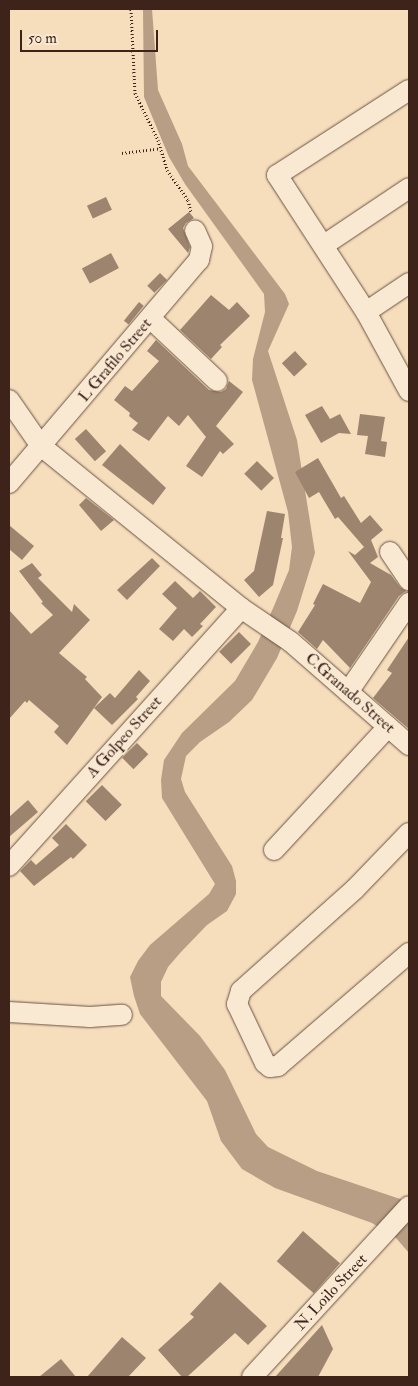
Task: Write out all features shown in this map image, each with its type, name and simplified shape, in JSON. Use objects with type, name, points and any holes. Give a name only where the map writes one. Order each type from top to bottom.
[{"type":"street","points":[[406,378],[366,312],[277,175],[409,90]]},
{"type":"street","points":[[324,246],[409,188]]},
{"type":"street","name":"L Grafilo Street","points":[[9,483],[199,260],[202,246],[195,230]]},
{"type":"street","points":[[366,312],[409,283]]},
{"type":"street","points":[[150,318],[217,380]]},
{"type":"street","name":"C.Granado Street","points":[[9,400],[41,446],[241,608],[291,642],[409,745]]},
{"type":"street","points":[[390,552],[409,580]]},
{"type":"street","points":[[348,692],[409,603]]},
{"type":"street","name":"A Golpeo Street","points":[[9,866],[241,608]]},
{"type":"street","points":[[274,850],[388,727]]},
{"type":"street","points":[[409,833],[355,889],[241,991],[238,1004],[265,1064],[270,1067],[278,1066],[409,953]]},
{"type":"street","points":[[9,1012],[90,1017],[122,1015]]},
{"type":"street","name":"N. Loilo Street","points":[[252,1377],[409,1206]]},
{"type":"path","points":[[132,9],[135,93],[168,170],[188,200],[195,230]]},
{"type":"path","points":[[122,153],[160,148]]},
{"type":"shaded area","points":[[143,9],[152,9],[158,90],[182,144],[188,166],[285,294],[289,304],[268,351],[297,440],[315,553],[297,611],[277,658],[252,700],[229,722],[200,742],[186,756],[181,779],[185,792],[232,866],[236,881],[236,894],[227,911],[207,925],[168,967],[161,982],[161,996],[200,1036],[225,1070],[256,1134],[268,1147],[317,1171],[409,1202],[409,1253],[396,1238],[372,1223],[275,1188],[242,1169],[221,1141],[207,1101],[140,1014],[134,996],[130,977],[138,961],[150,945],[209,894],[215,884],[162,798],[161,780],[164,760],[182,733],[235,681],[258,642],[274,606],[289,570],[292,547],[288,512],[252,380],[253,359],[265,312],[264,294],[185,184],[169,157],[144,97]]},
{"type":"building","points":[[106,197],[112,210],[93,219],[87,206]]},
{"type":"building","points":[[189,212],[194,218],[186,223],[183,228],[190,247],[188,253],[168,229]]},
{"type":"building","points":[[111,253],[119,268],[90,284],[82,268]]},
{"type":"building","points":[[160,273],[167,280],[154,293],[147,286]]},
{"type":"building","points":[[211,295],[229,310],[237,302],[250,316],[220,345],[222,347],[211,359],[180,330]]},
{"type":"building","points":[[139,302],[144,306],[129,324],[124,321]]},
{"type":"building","points":[[156,340],[209,390],[221,392],[226,389],[229,381],[243,392],[216,426],[234,444],[223,454],[220,451],[202,477],[186,466],[206,437],[188,415],[179,426],[168,416],[149,441],[132,430],[138,423],[129,416],[130,413],[114,400],[125,386],[132,391],[159,361],[147,351]]},
{"type":"building","points":[[295,351],[307,364],[294,376],[282,363]]},
{"type":"building","points":[[322,406],[330,419],[340,414],[351,434],[339,433],[321,443],[305,415]]},
{"type":"building","points":[[360,414],[385,417],[381,441],[387,442],[385,457],[365,454],[368,436],[357,435]]},
{"type":"building","points":[[86,429],[106,451],[95,461],[75,439]]},
{"type":"building","points":[[120,444],[166,488],[153,505],[102,465]]},
{"type":"building","points":[[318,458],[341,498],[344,496],[361,523],[370,515],[383,530],[371,540],[378,557],[370,563],[391,575],[400,587],[406,591],[399,596],[350,668],[323,640],[317,649],[298,632],[315,605],[313,604],[323,584],[360,603],[371,582],[348,551],[355,555],[364,547],[338,517],[335,519],[319,492],[309,498],[295,472]]},
{"type":"building","points":[[257,461],[274,478],[261,491],[244,474]]},
{"type":"building","points":[[86,498],[114,520],[101,531],[79,505]]},
{"type":"building","points":[[267,511],[285,514],[281,538],[283,538],[273,585],[259,597],[244,580],[254,571]]},
{"type":"building","points":[[9,525],[34,546],[22,560],[9,549]]},
{"type":"building","points":[[152,558],[160,566],[127,600],[117,590]]},
{"type":"building","points":[[32,563],[42,575],[38,578],[72,612],[74,604],[90,620],[59,653],[87,677],[85,679],[102,697],[67,745],[54,732],[59,726],[29,700],[27,703],[25,701],[9,719],[9,610],[31,634],[53,615],[41,603],[43,602],[19,571]]},
{"type":"building","points":[[175,581],[193,598],[200,591],[216,607],[200,624],[203,626],[192,637],[184,629],[173,641],[159,629],[177,608],[162,594]]},
{"type":"building","points":[[239,632],[251,644],[231,664],[219,652]]},
{"type":"building","points":[[409,637],[409,729],[373,698],[392,673],[387,670]]},
{"type":"building","points":[[139,670],[150,681],[136,697],[138,699],[112,725],[94,708],[110,693],[115,698]]},
{"type":"building","points":[[137,743],[148,754],[133,769],[122,758]]},
{"type":"building","points":[[102,785],[122,805],[106,821],[86,801]]},
{"type":"building","points":[[28,800],[38,812],[9,837],[9,817]]},
{"type":"building","points":[[66,824],[87,845],[73,859],[71,857],[34,886],[20,871],[31,860],[36,865],[59,845],[52,838]]},
{"type":"building","points":[[303,1231],[340,1263],[314,1293],[277,1261]]},
{"type":"building","points":[[220,1282],[267,1326],[248,1345],[235,1333],[187,1377],[182,1377],[158,1350],[194,1317],[190,1314]]},
{"type":"building","points":[[322,1325],[333,1349],[318,1377],[275,1377]]},
{"type":"building","points":[[122,1337],[146,1358],[128,1377],[87,1377]]},
{"type":"building","points":[[61,1359],[76,1377],[39,1377]]}]
